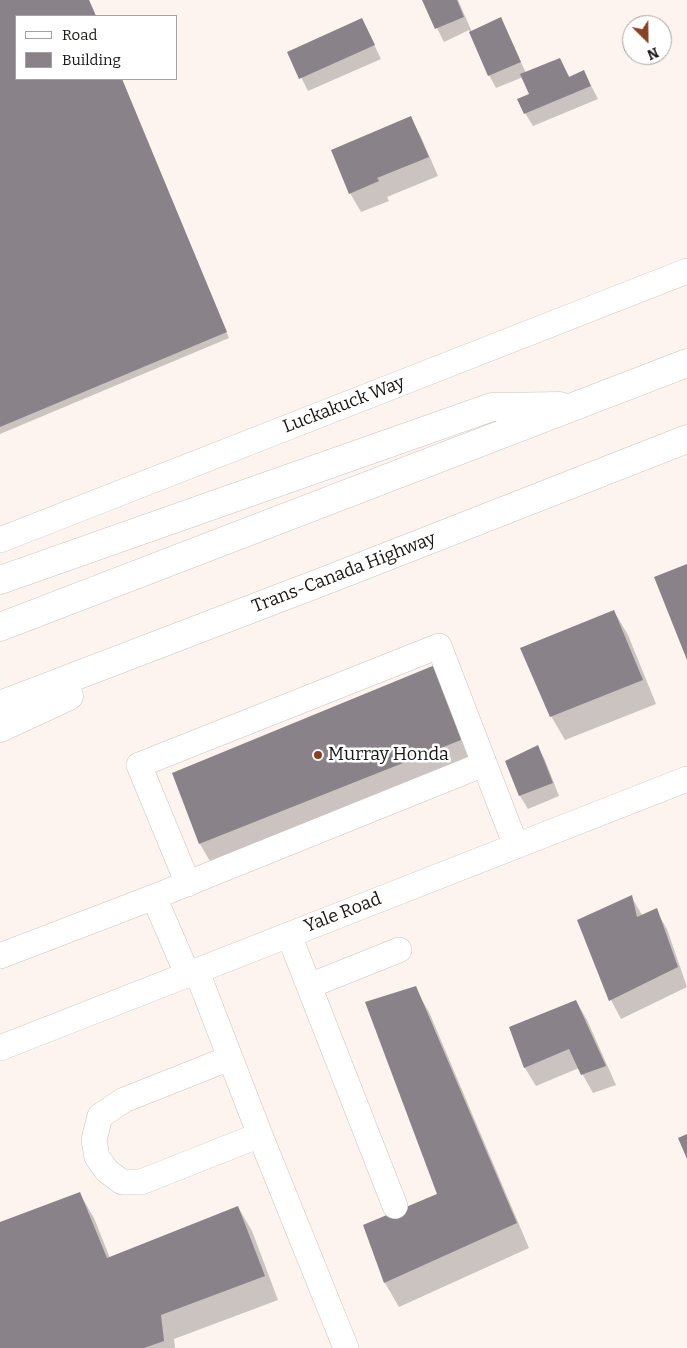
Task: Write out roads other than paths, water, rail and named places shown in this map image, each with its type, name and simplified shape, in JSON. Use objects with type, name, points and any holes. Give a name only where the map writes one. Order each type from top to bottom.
[{"type":"highway","points":[[0,627],[687,363]]},
{"type":"highway","points":[[0,580],[492,407],[579,406]]},
{"type":"highway","name":"Trans-Canada Highway","points":[[0,705],[687,439]]},
{"type":"highway","points":[[0,728],[332,578]]},
{"type":"street","name":"Luckakuck Way","points":[[0,540],[687,271]]},
{"type":"street","points":[[188,884],[139,765],[439,646],[516,846]]},
{"type":"street","points":[[0,956],[188,884],[484,764]]},
{"type":"street","name":"Yale Road","points":[[0,1048],[687,779]]},
{"type":"street","points":[[154,897],[230,1058],[346,1348]]},
{"type":"street","points":[[289,935],[395,1206]]},
{"type":"street","points":[[309,986],[399,950]]},
{"type":"street","points":[[230,1058],[124,1100],[100,1116],[94,1140],[97,1157],[107,1172],[122,1182],[141,1182],[260,1135]]},
{"type":"place","name":"Murray Honda","points":[[318,755]]}]
